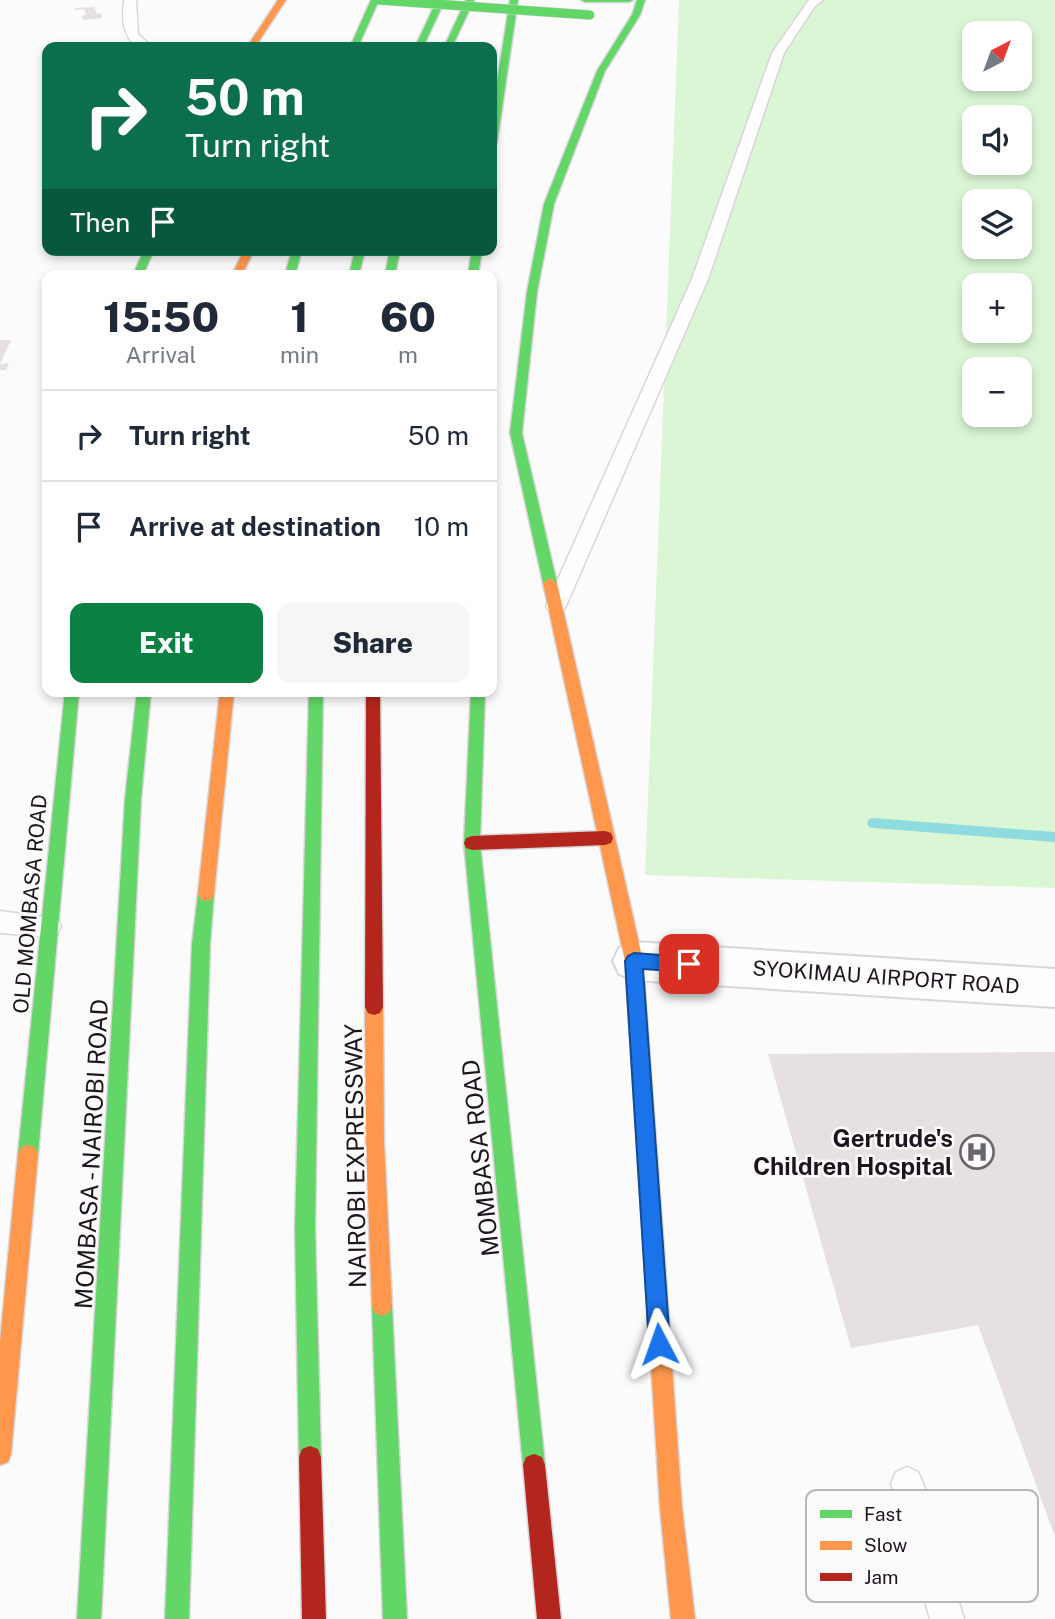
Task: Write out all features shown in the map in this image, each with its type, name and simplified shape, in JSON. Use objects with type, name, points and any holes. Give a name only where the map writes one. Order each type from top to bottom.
[{"type":"main road","points":[[254,42],[280,4],[304,0]]},
{"type":"main road","points":[[358,42],[377,0],[587,8],[606,1],[629,0]]},
{"type":"main road","points":[[421,42],[441,0]]},
{"type":"main road","points":[[450,42],[470,0]]},
{"type":"main road","points":[[497,110],[514,0]]},
{"type":"main road","points":[[641,0],[624,36],[601,71],[549,204],[532,292],[516,433],[634,961],[671,1508],[683,1619]]},
{"type":"main road","points":[[587,8],[624,36]]},
{"type":"main road","name":"OLD MOMBASA ROAD","points":[[0,1454],[71,697]]},
{"type":"main road","name":"MOMBASA - NAIROBI ROAD","points":[[89,1619],[133,799],[143,697]]},
{"type":"main road","points":[[177,1619],[201,944],[227,697]]},
{"type":"main road","name":"NAIROBI EXPRESSWAY","points":[[314,1619],[305,1228],[316,697]]},
{"type":"main road","name":"NAIROBI EXPRESSWAY","points":[[373,697],[375,1142],[395,1619]]},
{"type":"main road","name":"MOMBASA ROAD","points":[[478,697],[472,843],[548,1619]]},
{"type":"main road","points":[[472,843],[605,838]]},
{"type":"street","name":"SYOKIMAU AIRPORT ROAD","points":[[634,961],[1055,988]]},
{"type":"lane","points":[[130,0],[130,32],[138,42]]},
{"type":"lane","points":[[556,606],[700,279],[778,52],[811,4],[817,0]]},
{"type":"lane","points":[[0,922],[49,926]]},
{"type":"lane","points":[[907,1483],[909,1490]]},
{"type":"lane","points":[[942,1602],[947,1619]]},
{"type":"green space","points":[[679,0],[1055,0],[1055,888],[645,875]]},
{"type":"building","points":[[94,7],[97,14],[101,13],[102,18],[83,20],[82,16],[86,15],[84,9],[75,10],[75,8]]},
{"type":"building","points":[[0,340],[11,340],[0,364]]},
{"type":"building","points":[[9,363],[6,370],[0,370],[0,364]]},
{"type":"building","points":[[1055,1052],[1055,1537],[978,1325],[851,1348],[768,1054]]},
{"type":"waterway","points":[[873,823],[1055,837]]},
{"type":"traffic: fast","points":[[356,42],[375,0]]},
{"type":"traffic: fast","points":[[379,0],[590,15]]},
{"type":"traffic: fast","points":[[421,42],[441,0]]},
{"type":"traffic: fast","points":[[450,42],[470,0]]},
{"type":"traffic: fast","points":[[497,110],[514,0]]},
{"type":"traffic: fast","points":[[585,0],[629,0]]},
{"type":"traffic: fast","points":[[550,583],[516,433],[532,292],[549,204],[601,71],[636,15],[641,0]]},
{"type":"traffic: fast","points":[[140,270],[146,256]]},
{"type":"traffic: fast","points":[[291,270],[295,256]]},
{"type":"traffic: fast","points":[[355,270],[359,256]]},
{"type":"traffic: fast","points":[[391,270],[394,256]]},
{"type":"traffic: fast","points":[[474,270],[476,256]]},
{"type":"traffic: fast","points":[[28,1154],[71,697]]},
{"type":"traffic: fast","points":[[89,1619],[133,799],[143,697]]},
{"type":"traffic: fast","points":[[310,1457],[305,1228],[316,697]]},
{"type":"traffic: fast","points":[[478,697],[472,843],[534,1465]]},
{"type":"traffic: fast","points":[[177,1619],[201,944],[206,894]]},
{"type":"traffic: fast","points":[[382,1306],[395,1619]]},
{"type":"traffic: slow","points":[[254,42],[282,0]]},
{"type":"traffic: slow","points":[[239,270],[246,256]]},
{"type":"traffic: slow","points":[[550,583],[634,961],[638,1021]]},
{"type":"traffic: slow","points":[[206,894],[226,697]]},
{"type":"traffic: slow","points":[[374,1007],[375,1142],[382,1306]]},
{"type":"traffic: slow","points":[[0,1454],[28,1154]]},
{"type":"traffic: slow","points":[[654,1252],[671,1508],[683,1619]]},
{"type":"traffic: jam","points":[[373,697],[374,1007]]},
{"type":"traffic: jam","points":[[472,843],[605,838]]},
{"type":"traffic: jam","points":[[638,1021],[654,1252]]},
{"type":"traffic: jam","points":[[310,1457],[314,1619]]},
{"type":"traffic: jam","points":[[534,1465],[549,1619]]},
{"type":"place","name":"Gertrude's Children Hospital","points":[[977,1152]]},
{"type":"route","points":[[659,1344],[634,961],[689,964]]}]
